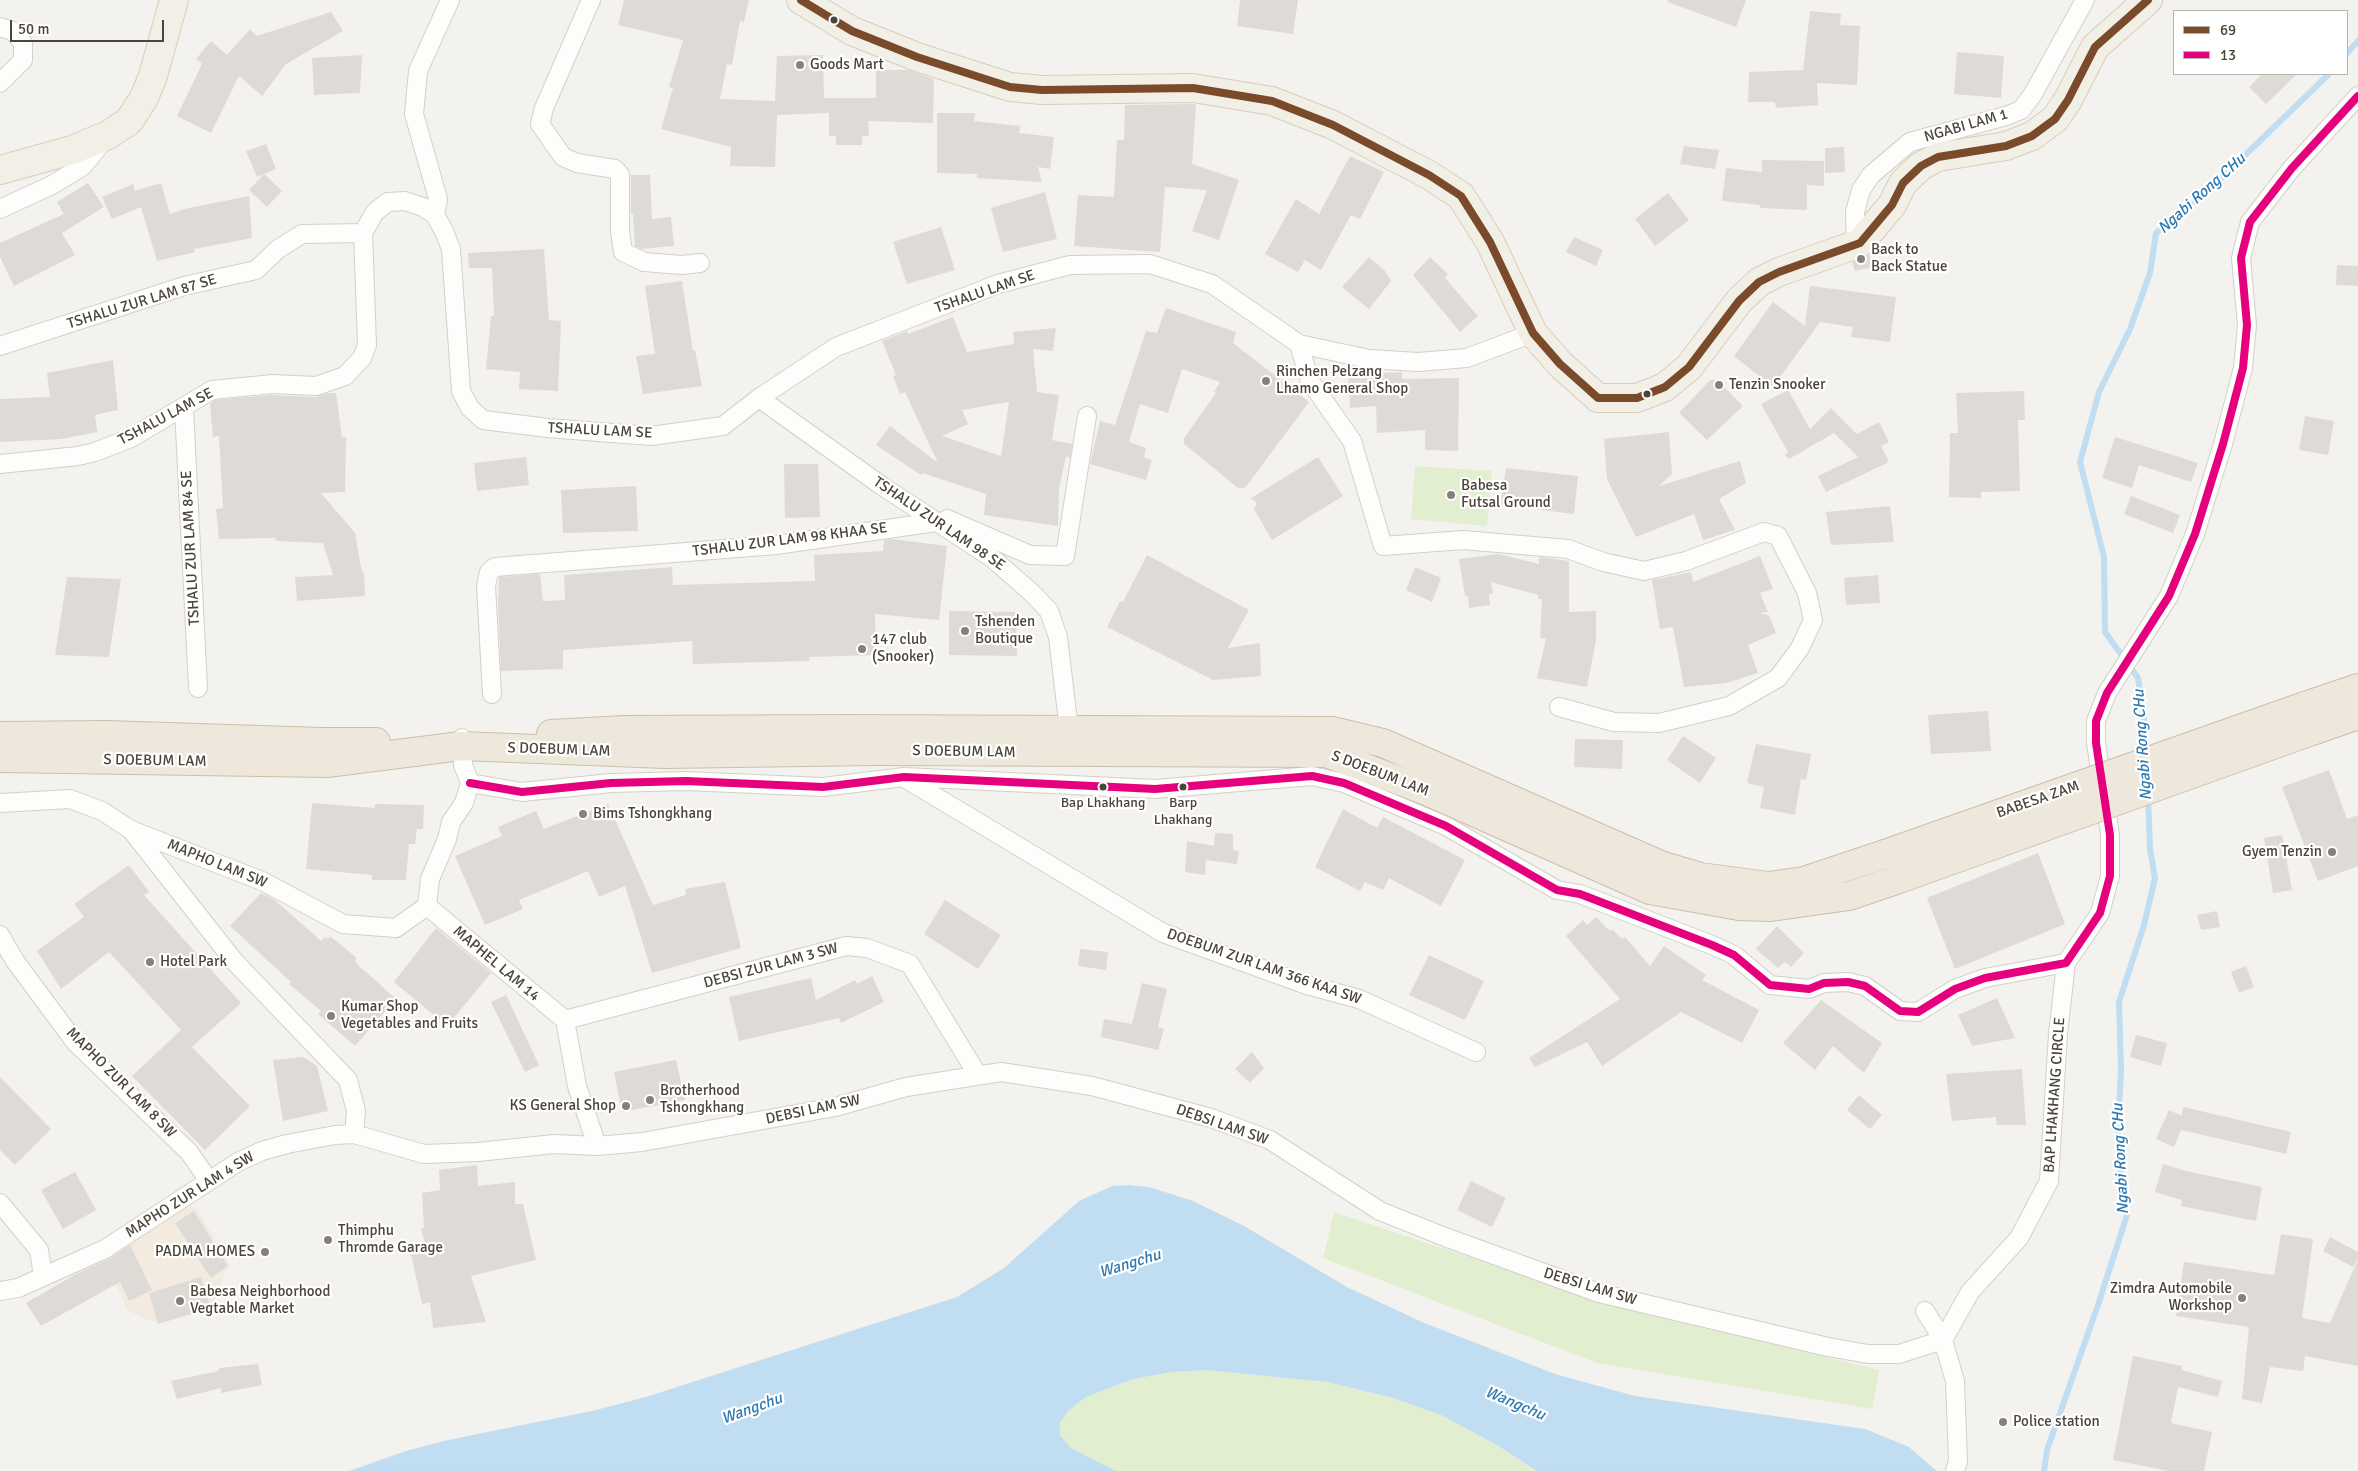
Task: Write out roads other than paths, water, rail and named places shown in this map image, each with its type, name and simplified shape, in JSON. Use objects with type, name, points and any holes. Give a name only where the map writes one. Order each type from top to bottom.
[{"type":"highway","points":[[2309,719],[2358,688]]},
{"type":"highway","points":[[2309,719],[2358,714]]},
{"type":"highway","name":"BABESA ZAM","points":[[1885,854],[2309,719]]},
{"type":"highway","name":"BABESA ZAM","points":[[1896,880],[2309,719]]},
{"type":"highway","name":"S DOEBUM LAM","points":[[0,758],[328,763],[462,742],[625,730],[1333,731],[1383,743],[1663,866],[1700,877],[1768,886],[1804,881],[1885,854]]},
{"type":"highway","name":"S DOEBUM LAM","points":[[0,736],[106,735],[323,742],[462,742],[665,754],[876,751],[1326,753],[1424,790],[1650,890],[1739,906],[1771,907],[1849,896],[1896,880]]},
{"type":"main road","points":[[0,170],[72,150],[108,135],[130,120],[144,98],[158,59],[174,0]]},
{"type":"main road","points":[[801,0],[852,31],[917,57],[1010,87],[1042,90],[1193,88],[1272,101],[1334,125],[1429,175],[1461,196],[1490,242],[1533,333],[1560,364],[1598,398],[1637,398],[1665,387],[1689,367],[1739,301],[1758,282],[1779,272],[1860,243],[1892,205],[1903,183],[1921,166],[1938,157],[2006,146],[2032,136],[2055,119],[2068,100],[2095,46],[2148,0]]},
{"type":"street","points":[[363,233],[375,212],[388,202],[405,201],[422,206],[435,215],[438,199],[414,114],[418,71],[450,0]]},
{"type":"street","points":[[591,0],[544,108],[540,124],[563,157],[577,163],[615,169],[620,175],[619,221],[623,252],[644,262],[682,265],[700,263]]},
{"type":"street","name":"NGABI LAM 1","points":[[1856,245],[1854,212],[1861,190],[1871,175],[1910,142],[2006,116],[2021,110],[2033,94],[2084,0]]},
{"type":"street","points":[[0,27],[13,31],[23,43],[23,60],[0,83]]},
{"type":"street","points":[[470,783],[522,792],[611,782],[686,781],[823,786],[904,777],[1155,789],[1312,776],[1344,783],[1446,826],[1556,890],[1580,894],[1712,944],[1734,956],[1770,985],[1809,989],[1824,983],[1848,982],[1865,986],[1900,1011],[1918,1012],[1955,989],[1985,978],[2066,963],[2100,913],[2110,876],[2110,835],[2096,743],[2096,721],[2107,693],[2169,596],[2198,525],[2224,444],[2243,368],[2246,325],[2241,258],[2250,222],[2292,168],[2358,96]]},
{"type":"street","points":[[0,210],[52,185],[82,166],[108,135]]},
{"type":"street","name":"TSHALU LAM SE","points":[[435,215],[451,249],[461,391],[470,408],[484,420],[548,428],[651,436],[723,426],[759,398],[836,347],[998,284],[1070,265],[1150,264],[1212,284],[1299,344],[1368,359],[1418,362],[1467,358],[1533,333]]},
{"type":"street","name":"TSHALU LAM SE","points":[[0,464],[78,456],[95,452],[131,438],[212,390],[273,384],[316,386],[345,376],[357,365],[367,345],[363,233]]},
{"type":"street","name":"TSHALU ZUR LAM 87 SE","points":[[0,346],[184,286],[256,270],[278,249],[302,234],[363,233]]},
{"type":"street","points":[[1299,344],[1310,381],[1352,441],[1383,546],[1463,540],[1568,549],[1603,562],[1644,571],[1686,561],[1764,532],[1778,536],[1807,592],[1813,620],[1800,648],[1778,678],[1730,706],[1659,723],[1614,722],[1559,707]]},
{"type":"street","name":"TSHALU ZUR LAM 98 SE","points":[[759,398],[907,503],[992,558],[1015,576],[1049,611],[1058,637],[1069,730]]},
{"type":"street","name":"TSHALU ZUR LAM 84 SE","points":[[184,408],[198,688]]},
{"type":"street","points":[[907,503],[1030,554],[1065,556],[1087,416]]},
{"type":"street","name":"TSHALU ZUR LAM 98 KHAA SE","points":[[492,694],[486,586],[489,572],[495,567],[776,544],[936,522]]},
{"type":"street","points":[[427,906],[430,879],[447,839],[451,822],[464,803],[470,783],[463,765],[462,742]]},
{"type":"street","name":"DOEBUM ZUR LAM 366 KAA SW","points":[[904,777],[1163,933],[1307,985],[1359,999],[1476,1052]]},
{"type":"street","name":"MAPHO LAM SW","points":[[0,802],[70,799],[102,811],[131,830],[262,881],[342,924],[396,928],[427,906]]},
{"type":"street","points":[[131,830],[234,961],[348,1080],[356,1111],[354,1134]]},
{"type":"street","name":"MAPHEL LAM 14","points":[[427,906],[565,1020]]},
{"type":"street","name":"MAPHO ZUR LAM 8 SW","points":[[0,935],[15,961],[75,1042],[189,1152],[209,1181]]},
{"type":"street","name":"DEBSI ZUR LAM 3 SW","points":[[565,1020],[846,946],[867,948],[910,964],[977,1074]]},
{"type":"street","name":"BAP LHAKHANG CIRCLE","points":[[1943,1340],[1970,1292],[2019,1238],[2049,1181],[2058,1034],[2066,963]]},
{"type":"street","points":[[565,1020],[577,1086],[598,1146]]},
{"type":"street","name":"DEBSI LAM SW","points":[[598,1146],[642,1142],[788,1116],[835,1107],[906,1087],[977,1074],[1001,1072],[1092,1086],[1211,1118],[1270,1140],[1380,1211],[1598,1293],[1828,1347],[1868,1354],[1899,1354],[1943,1340]]},
{"type":"street","name":"MAPHO ZUR LAM 4 SW","points":[[0,1291],[18,1288],[105,1249],[238,1162],[262,1151],[335,1135],[354,1134],[424,1154],[478,1152],[554,1144],[598,1146]]},
{"type":"street","points":[[0,1203],[39,1250],[42,1276]]},
{"type":"street","points":[[1925,1311],[1943,1340],[1955,1381],[1956,1466]]},
{"type":"water","name":"Wangchu","points":[[1112,1186],[1149,1187],[1193,1201],[1244,1226],[1347,1287],[1422,1322],[1555,1374],[1635,1396],[1865,1429],[1909,1447],[1937,1471],[1537,1471],[1495,1444],[1441,1415],[1393,1398],[1327,1382],[1206,1370],[1172,1372],[1133,1379],[1086,1397],[1068,1411],[1060,1423],[1060,1435],[1071,1448],[1116,1471],[349,1471],[406,1451],[448,1440],[592,1411],[646,1397],[957,1297],[1004,1268],[1079,1201]]},
{"type":"waterway","name":"Ngabi Rong CHu","points":[[2348,52],[2358,41]]},
{"type":"waterway","name":"Ngabi Rong CHu","points":[[2146,756],[2144,721],[2138,678],[2105,632],[2104,557],[2080,462],[2099,392],[2130,329],[2150,273],[2156,233],[2208,191],[2328,75]]},
{"type":"waterway","name":"Ngabi Rong CHu","points":[[2044,1471],[2047,1450],[2098,1305],[2127,1215],[2123,1203],[2118,1133],[2121,1069],[2119,1002],[2144,925],[2155,878],[2150,849],[2148,796]]},
{"type":"place","name":"Goods Mart","points":[[800,65]]},
{"type":"place","name":"Back to Back Statue","points":[[1861,259]]},
{"type":"place","name":"Rinchen Pelzang Lhamo General Shop","points":[[1266,381]]},
{"type":"place","name":"Tenzin Snooker","points":[[1719,385]]},
{"type":"place","name":"Babesa Futsal Ground","points":[[1451,495]]},
{"type":"place","name":"Tshenden Boutique","points":[[965,631]]},
{"type":"place","name":"147 club (Snooker)","points":[[862,649]]},
{"type":"place","name":"Bap Lhakhang","points":[[1103,787]]},
{"type":"place","name":"Barp Lhakhang","points":[[1183,787]]},
{"type":"place","name":"Bims Tshongkhang","points":[[583,814]]},
{"type":"place","name":"Gyem Tenzin","points":[[2332,852]]},
{"type":"place","name":"Hotel Park","points":[[150,962]]},
{"type":"place","name":"Kumar Shop Vegetables and Fruits","points":[[331,1016]]},
{"type":"place","name":"Brotherhood Tshongkhang","points":[[650,1100]]},
{"type":"place","name":"KS General Shop","points":[[626,1106]]},
{"type":"place","name":"Thimphu Thromde Garage","points":[[328,1240]]},
{"type":"place","name":"PADMA HOMES","points":[[265,1252]]},
{"type":"place","name":"Zimdra Automobile Workshop","points":[[2242,1298]]},
{"type":"place","name":"Babesa Neighborhood Vegtable Market","points":[[180,1301]]},
{"type":"place","name":"Police station","points":[[2003,1422]]}]
